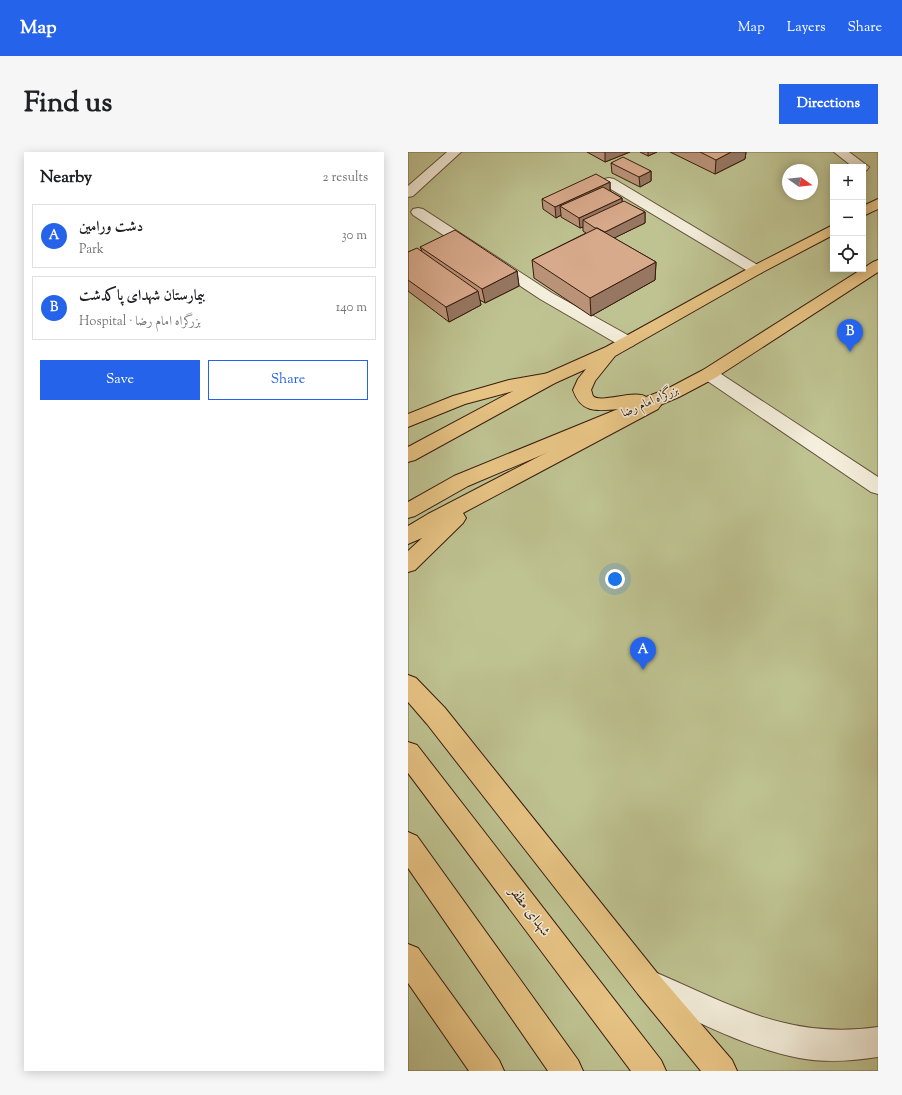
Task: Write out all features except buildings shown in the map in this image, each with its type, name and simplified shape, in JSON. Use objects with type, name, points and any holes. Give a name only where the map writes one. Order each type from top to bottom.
[{"type":"main road","points":[[866,210],[878,203]]},
{"type":"main road","points":[[866,217],[878,214]]},
{"type":"main road","points":[[408,455],[549,379],[620,346],[756,270],[830,231]]},
{"type":"main road","name":"بزرگراه امام رضا","points":[[408,511],[461,481],[673,393],[709,374],[878,265]]},
{"type":"main road","points":[[620,346],[587,379],[582,390],[585,400],[591,403],[610,403],[673,393]]},
{"type":"main road","points":[[408,421],[460,400],[509,386],[549,379]]},
{"type":"main road","points":[[408,536],[435,518],[605,431],[673,393]]},
{"type":"main road","points":[[408,564],[442,530],[493,489]]},
{"type":"main road","points":[[408,685],[436,716],[648,984],[721,1071]]},
{"type":"main road","name":"شهدای مظفر","points":[[408,753],[650,1071]]},
{"type":"main road","points":[[408,845],[568,1071]]},
{"type":"main road","points":[[408,958],[488,1071]]},
{"type":"street","points":[[408,193],[455,152]]},
{"type":"street","points":[[840,152],[857,164]]},
{"type":"street","points":[[609,182],[756,270]]},
{"type":"street","points":[[418,212],[620,346]]},
{"type":"street","points":[[709,374],[878,488]]},
{"type":"street","points":[[648,984],[752,1029],[785,1039],[820,1045],[858,1045],[878,1042]]},
{"type":"green space","points":[[408,152],[878,152],[878,1071],[408,1071]]},
{"type":"place","name":"بیمارستان شهدای پاکدشت","points":[[850,352]]},
{"type":"place","name":"دشت ورامین","points":[[643,670]]}]
